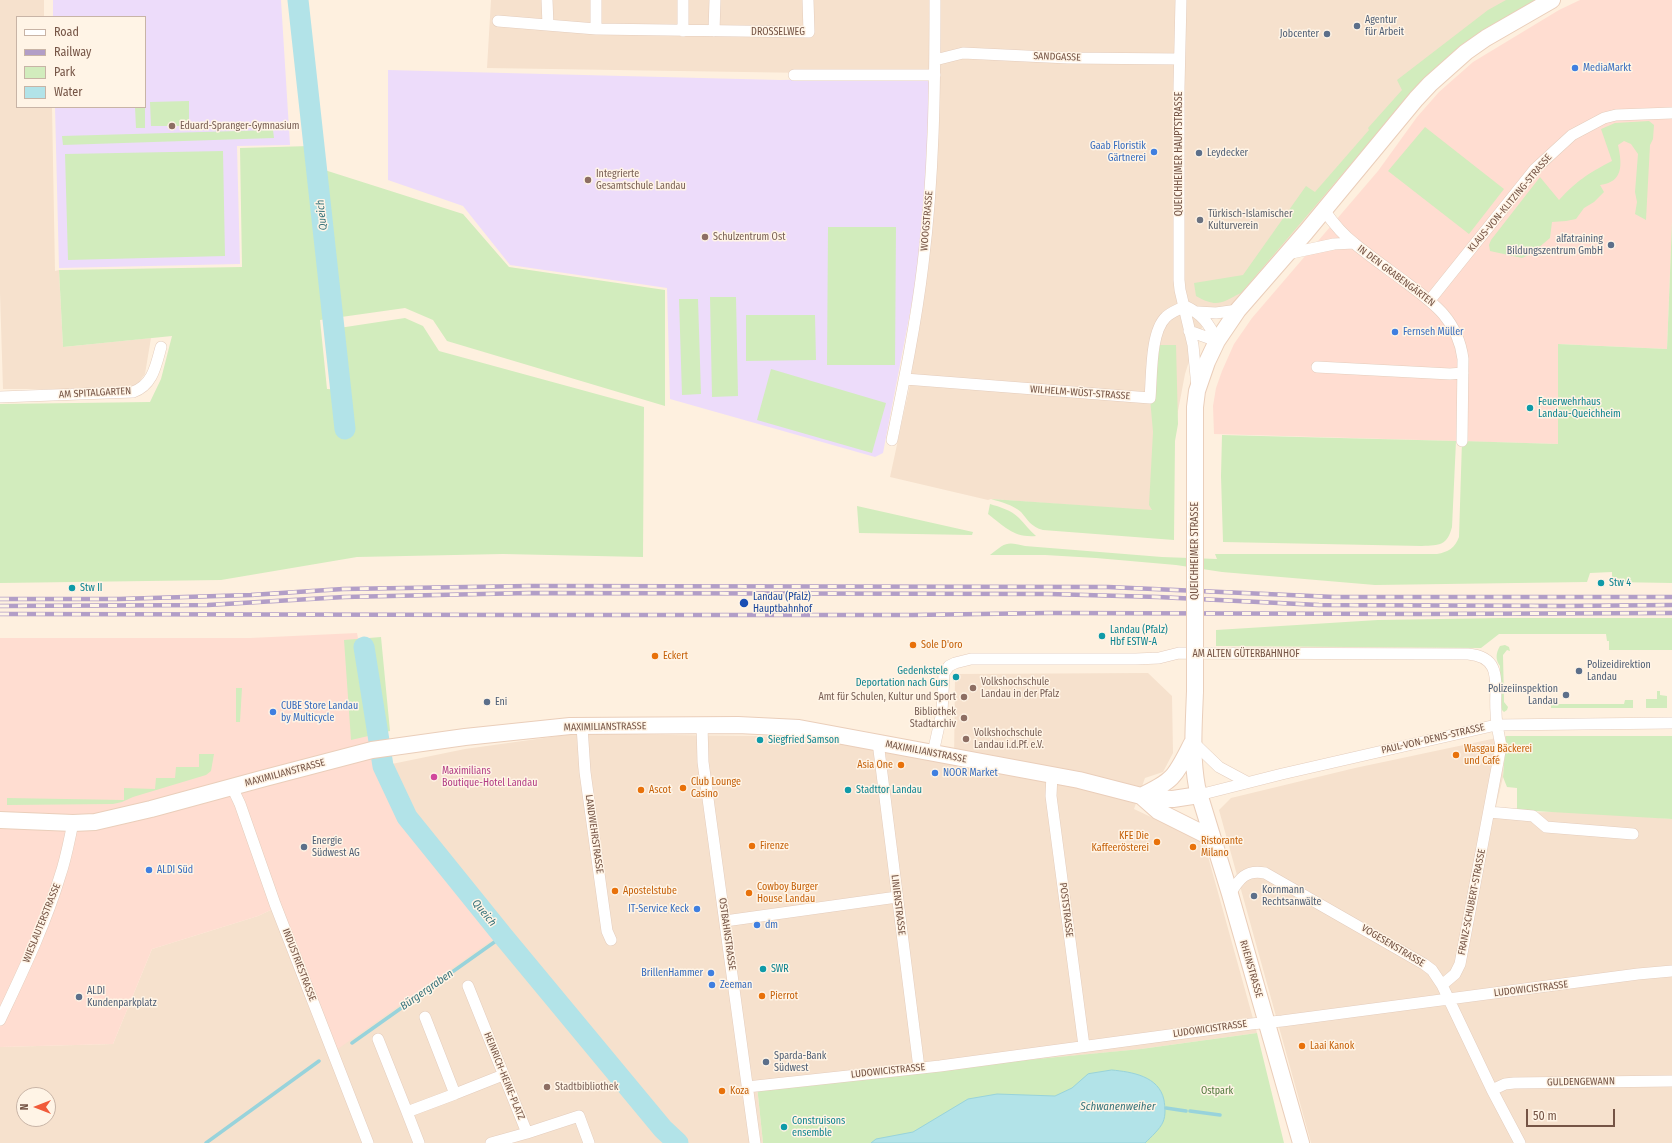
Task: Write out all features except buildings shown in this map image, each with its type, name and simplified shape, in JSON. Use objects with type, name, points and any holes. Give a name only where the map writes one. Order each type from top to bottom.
[{"type":"street","points":[[547,0],[548,25]]},
{"type":"street","points":[[596,0],[596,30]]},
{"type":"street","points":[[683,0],[683,31]]},
{"type":"street","points":[[714,31],[715,0]]},
{"type":"street","name":"DROSSELWEG","points":[[498,21],[596,30],[809,32],[808,0]]},
{"type":"street","name":"WOOGSTRASSE","points":[[892,440],[905,379],[923,264],[933,152],[935,0]]},
{"type":"street","name":"QUEICHHEIMER HAUPTSTRASSE","points":[[1181,0],[1179,59],[1179,272],[1180,290],[1193,345],[1197,392]]},
{"type":"street","name":"QUEICHHEIMER STRASSE","points":[[1199,795],[1194,774],[1193,742],[1195,691],[1195,407],[1197,392],[1204,369],[1217,341],[1238,310],[1287,254],[1416,99],[1447,67],[1486,38],[1552,0]]},
{"type":"street","name":"SANDGASSE","points":[[935,60],[963,53],[1068,58],[1179,59]]},
{"type":"street","points":[[794,74],[935,75]]},
{"type":"street","name":"KLAUS-VON-KLITZING-STRASSE","points":[[1430,300],[1535,169],[1572,135],[1604,118],[1616,115],[1672,113]]},
{"type":"street","name":"IN DEN GRABENGÄRTEN","points":[[1324,210],[1336,227],[1354,244],[1430,300],[1446,316],[1458,337],[1461,347],[1463,373],[1462,441]]},
{"type":"street","name":"IN DEN GRABENGÄRTEN","points":[[1287,254],[1334,244],[1354,244]]},
{"type":"street","points":[[1184,306],[1197,312],[1216,313],[1238,310]]},
{"type":"street","name":"WILHELM-WÜST-STRASSE","points":[[905,379],[1150,398],[1154,345],[1158,327],[1165,318],[1184,306]]},
{"type":"street","points":[[1197,312],[1211,328],[1217,341]]},
{"type":"street","points":[[1189,331],[1217,341]]},
{"type":"street","name":"AM SPITALGARTEN","points":[[0,397],[133,392],[143,388],[150,380],[161,347]]},
{"type":"street","points":[[1317,367],[1450,374],[1463,373]]},
{"type":"street","name":"AM ALTEN GÜTERBAHNHOF","points":[[934,752],[942,712],[943,676],[946,670],[954,663],[975,659],[1145,659],[1179,653],[1468,654],[1481,656],[1490,662],[1493,667],[1495,676],[1496,725]]},
{"type":"street","name":"PAUL-VON-DENIS-STRASSE","points":[[1199,795],[1247,782],[1496,725],[1672,723]]},
{"type":"street","name":"MAXIMILIANSTRASSE","points":[[0,820],[73,823],[95,822],[134,814],[351,755],[396,746],[542,728],[582,726],[702,725],[799,728],[1052,774],[1141,796],[1172,799],[1199,795]]},
{"type":"street","name":"OSTBAHNSTRASSE","points":[[702,725],[703,762],[755,1143]]},
{"type":"street","name":"FRANZ-SCHUBERT-STRASSE","points":[[1442,985],[1455,974],[1460,964],[1501,746],[1496,725]]},
{"type":"street","name":"LANDWEHRSTRASSE","points":[[582,726],[587,787],[606,924],[611,940]]},
{"type":"street","name":"LINIENSTRASSE","points":[[878,742],[920,1068]]},
{"type":"street","points":[[1141,796],[1160,787],[1176,774],[1193,742],[1219,767],[1247,782]]},
{"type":"street","name":"POSTSTRASSE","points":[[1052,774],[1051,796],[1084,1046]]},
{"type":"street","name":"INDUSTRIESTRASSE","points":[[232,787],[368,1143]]},
{"type":"street","name":"RHEINSTRASSE","points":[[1199,795],[1230,894],[1301,1143]]},
{"type":"street","name":"MAXIMILIANSTRASSE","points":[[1141,796],[1158,811],[1212,838]]},
{"type":"street","points":[[1489,812],[1533,816],[1540,820],[1546,827],[1633,834]]},
{"type":"street","name":"WIESLAUTERSTRASSE","points":[[0,1020],[29,958],[51,901],[64,864],[73,823]]},
{"type":"street","name":"VOGESENSTRASSE","points":[[1230,894],[1236,885],[1248,873],[1265,873],[1432,970],[1442,985],[1492,1090],[1520,1143]]},
{"type":"street","points":[[725,921],[897,897]]},
{"type":"street","name":"LUDOWICISTRASSE","points":[[747,1087],[920,1068],[1638,974],[1672,971]]},
{"type":"street","name":"HEINRICH-HEINE-PLATZ","points":[[468,986],[527,1134],[579,1116],[590,1143]]},
{"type":"street","points":[[425,1017],[455,1094]]},
{"type":"street","points":[[378,1038],[419,1143]]},
{"type":"street","points":[[407,1112],[503,1075]]},
{"type":"street","name":"GULDENGEWANN","points":[[1492,1090],[1505,1084],[1514,1083],[1672,1081]]},
{"type":"street","points":[[491,1143],[527,1134]]},
{"type":"shaded area","points":[[0,0],[44,0],[44,16],[16,16],[16,108],[52,108],[55,271],[59,270],[63,347],[151,338],[145,374],[134,389],[3,389],[0,293]]},
{"type":"shaded area","name":"Eduard-Spranger-Gymnasium","points":[[53,0],[281,0],[290,145],[237,146],[240,264],[59,268],[55,108],[146,108],[146,16],[53,16]]},
{"type":"shaded area","points":[[491,0],[1541,0],[1484,33],[1280,251],[1232,305],[1203,326],[1196,339],[1185,374],[1174,432],[1174,507],[1152,511],[988,500],[890,477],[911,380],[930,210],[937,75],[487,68]]},
{"type":"shaded area","points":[[1580,0],[1672,0],[1672,222],[1667,349],[1558,344],[1558,444],[1214,434],[1213,406],[1216,388],[1234,344],[1252,318],[1378,171],[1417,117],[1439,92],[1473,62],[1559,10]]},
{"type":"shaded area","name":"Schulzentrum Ost","points":[[388,70],[780,80],[923,77],[931,84],[926,208],[915,287],[883,453],[875,457],[670,399],[667,288],[510,265],[463,206],[388,180]]},
{"type":"shaded area","points":[[357,633],[382,766],[405,818],[499,935],[335,1051],[279,906],[258,916],[152,949],[113,1044],[0,1047],[0,638],[250,638]]},
{"type":"shaded area","points":[[1148,673],[1172,696],[1173,753],[1163,772],[1145,778],[1134,809],[1204,842],[1257,1033],[1141,1049],[757,1087],[763,1143],[0,1143],[0,1047],[113,1044],[152,949],[258,916],[279,906],[499,935],[405,818],[382,766],[465,749],[573,734],[762,736],[864,746],[954,764],[955,674]]},
{"type":"shaded area","points":[[1506,736],[1503,777],[1495,811],[1523,813],[1572,811],[1672,819],[1672,1143],[1311,1143],[1219,810],[1231,798],[1355,768]]},
{"type":"green space","points":[[1506,0],[1537,0],[1482,33],[1438,66],[1414,90],[1241,293],[1219,303],[1209,302],[1196,296],[1194,283],[1243,275],[1306,186],[1315,192],[1369,130],[1368,128],[1402,90],[1397,80],[1488,10]]},
{"type":"green space","points":[[189,101],[189,126],[151,126],[150,102]]},
{"type":"green space","points":[[135,108],[145,108],[145,128],[136,128]]},
{"type":"green space","points":[[1649,121],[1654,125],[1653,139],[1650,145],[1646,220],[1635,214],[1637,202],[1635,192],[1638,154],[1631,144],[1624,141],[1618,145],[1620,171],[1617,176],[1614,180],[1600,185],[1604,192],[1594,202],[1584,208],[1576,219],[1552,222],[1550,238],[1531,254],[1522,258],[1490,251],[1489,245],[1491,240],[1540,177],[1559,200],[1583,178],[1612,161],[1601,129],[1615,123]]},
{"type":"green space","points":[[1425,127],[1504,189],[1469,234],[1388,171]]},
{"type":"green space","points":[[273,130],[274,138],[63,145],[62,136]]},
{"type":"green space","points":[[310,146],[312,166],[463,214],[509,267],[665,290],[665,406],[447,341],[433,320],[405,308],[320,320],[327,389],[345,390],[339,328],[405,318],[423,326],[439,351],[644,407],[643,557],[503,554],[357,557],[221,580],[0,583],[0,404],[150,402],[161,379],[172,336],[63,347],[59,270],[242,267],[240,148]]},
{"type":"green space","points":[[223,151],[225,256],[68,260],[65,154]]},
{"type":"green space","points":[[1672,222],[1672,583],[1612,582],[1612,572],[1590,573],[1587,582],[1375,585],[1222,572],[1176,565],[1096,558],[1045,555],[990,555],[1006,544],[1010,543],[1025,546],[1162,557],[1217,559],[1215,554],[1437,554],[1448,551],[1453,547],[1459,537],[1462,441],[1558,444],[1558,344],[1667,349]]},
{"type":"green space","points":[[828,227],[896,227],[895,365],[827,365]]},
{"type":"green space","points":[[710,297],[736,297],[738,396],[712,397]]},
{"type":"green space","points":[[679,299],[698,299],[701,394],[682,395]]},
{"type":"green space","points":[[746,315],[815,315],[816,360],[746,361]]},
{"type":"green space","points":[[1154,345],[1176,345],[1178,424],[1175,441],[1174,540],[1043,530],[1033,525],[1014,507],[991,499],[1152,510],[1149,505],[1153,432],[1150,398]]},
{"type":"green space","points":[[771,369],[886,403],[872,453],[757,420]]},
{"type":"green space","points":[[1222,435],[1456,441],[1452,527],[1448,538],[1438,545],[1422,546],[1223,542],[1221,476]]},
{"type":"green space","points":[[990,504],[1012,513],[1019,518],[1036,536],[1022,535],[1010,531],[988,514]]},
{"type":"green space","points":[[857,506],[973,532],[972,535],[859,533]]},
{"type":"green space","points":[[1672,618],[1672,650],[1609,650],[1609,641],[1607,641],[1606,634],[1499,634],[1481,648],[1216,646],[1216,630],[1378,620]]},
{"type":"green space","points":[[381,637],[390,731],[351,740],[344,640]]},
{"type":"green space","points":[[1505,645],[1509,647],[1510,651],[1507,650],[1503,655],[1504,702],[1508,707],[1504,712],[1501,709],[1500,666],[1497,661],[1497,656],[1500,646]]},
{"type":"green space","points":[[236,688],[242,688],[240,722],[236,722]]},
{"type":"green space","points":[[1657,691],[1660,691],[1660,695],[1667,696],[1667,708],[1646,708],[1646,699],[1657,699]]},
{"type":"green space","points":[[1625,700],[1633,700],[1633,708],[1551,708],[1551,704],[1624,704]]},
{"type":"green space","points":[[1506,736],[1672,736],[1672,819],[1517,810],[1517,788],[1507,787],[1503,777]]},
{"type":"green space","points":[[199,754],[214,754],[211,771],[206,775],[133,797],[122,802],[113,804],[7,805],[7,798],[124,800],[124,788],[155,789],[156,778],[175,778],[176,767],[199,767]]},
{"type":"green space","name":"Ostpark","points":[[1257,1033],[1284,1143],[763,1143],[757,1086],[1141,1049]]},
{"type":"water","name":"Schwanenweiher","points":[[1112,1070],[1136,1074],[1151,1080],[1157,1085],[1161,1092],[1165,1105],[1164,1119],[1162,1125],[1145,1143],[871,1143],[876,1139],[913,1132],[968,1099],[997,1094],[1055,1096],[1072,1088],[1088,1074]]},
{"type":"waterway","name":"Queich","points":[[298,0],[345,429]]},
{"type":"waterway","name":"Queich","points":[[364,647],[383,766],[407,817],[503,936],[663,1129],[678,1143]]},
{"type":"waterway","name":"Bürgergraben","points":[[352,1043],[503,936]]},
{"type":"waterway","points":[[206,1143],[319,1061]]},
{"type":"waterway","points":[[1166,1108],[1186,1111]]},
{"type":"waterway","points":[[1190,1111],[1220,1115]]},
{"type":"railway","points":[[0,599],[119,599],[251,595],[343,589],[529,586],[1108,587],[1334,597],[1672,597]]},
{"type":"railway","points":[[0,606],[208,605],[344,597],[529,593],[1049,594],[1158,597],[1319,605],[1672,605]]},
{"type":"railway","points":[[0,614],[912,615],[1049,613],[1672,613]]},
{"type":"place","name":"Agentur für Arbeit","points":[[1357,26]]},
{"type":"place","name":"Jobcenter","points":[[1327,34]]},
{"type":"place","name":"MediaMarkt","points":[[1575,68]]},
{"type":"place","name":"Eduard-Spranger-Gymnasium","points":[[172,126]]},
{"type":"place","name":"Gaab Floristik Gärtnerei","points":[[1154,152]]},
{"type":"place","name":"Leydecker","points":[[1199,153]]},
{"type":"place","name":"Integrierte Gesamtschule Landau","points":[[588,180]]},
{"type":"place","name":"Türkisch-Islamischer Kulturverein","points":[[1200,220]]},
{"type":"place","name":"Schulzentrum Ost","points":[[705,237]]},
{"type":"place","name":"alfatraining Bildungszentrum GmbH","points":[[1611,245]]},
{"type":"place","name":"Fernseh Müller","points":[[1395,332]]},
{"type":"place","name":"Feuerwehrhaus Landau-Queichheim","points":[[1530,408]]},
{"type":"place","name":"Stw 4","points":[[1601,583]]},
{"type":"place","name":"Stw II","points":[[72,588]]},
{"type":"place","name":"Landau (Pfalz) Hauptbahnhof","points":[[744,603]]},
{"type":"place","name":"Landau (Pfalz) Hbf ESTW-A","points":[[1102,636]]},
{"type":"place","name":"Sole D'oro","points":[[913,645]]},
{"type":"place","name":"Eckert","points":[[655,656]]},
{"type":"place","name":"Polizeidirektion Landau","points":[[1579,671]]},
{"type":"place","name":"Gedenkstele Deportation nach Gurs","points":[[956,677]]},
{"type":"place","name":"Volkshochschule Landau in der Pfalz","points":[[973,688]]},
{"type":"place","name":"Polizeiinspektion Landau","points":[[1566,695]]},
{"type":"place","name":"Amt für Schulen, Kultur und Sport","points":[[964,697]]},
{"type":"place","name":"Eni","points":[[487,702]]},
{"type":"place","name":"CUBE Store Landau by Multicycle","points":[[273,712]]},
{"type":"place","name":"Bibliothek Stadtarchiv","points":[[964,718]]},
{"type":"place","name":"Volkshochschule Landau i.d.Pf. e.V.","points":[[966,739]]},
{"type":"place","name":"Siegfried Samson","points":[[760,740]]},
{"type":"place","name":"Wasgau Bäckerei und Café","points":[[1456,755]]},
{"type":"place","name":"Asia One","points":[[901,765]]},
{"type":"place","name":"NOOR Market","points":[[935,773]]},
{"type":"place","name":"Maximilians Boutique-Hotel Landau","points":[[434,777]]},
{"type":"place","name":"Club Lounge Casino","points":[[683,788]]},
{"type":"place","name":"Ascot","points":[[641,790]]},
{"type":"place","name":"Stadttor Landau","points":[[848,790]]},
{"type":"place","name":"KFE Die Kaffeerösterei","points":[[1157,842]]},
{"type":"place","name":"Firenze","points":[[752,846]]},
{"type":"place","name":"Energie Südwest AG","points":[[304,847]]},
{"type":"place","name":"Ristorante Milano","points":[[1193,847]]},
{"type":"place","name":"ALDI Süd","points":[[149,870]]},
{"type":"place","name":"Apostelstube","points":[[615,891]]},
{"type":"place","name":"Cowboy Burger House Landau","points":[[749,893]]},
{"type":"place","name":"Kornmann Rechtsanwälte","points":[[1254,896]]},
{"type":"place","name":"IT-Service Keck","points":[[697,909]]},
{"type":"place","name":"dm","points":[[757,925]]},
{"type":"place","name":"SWR","points":[[763,969]]},
{"type":"place","name":"BrillenHammer","points":[[711,973]]},
{"type":"place","name":"Zeeman","points":[[712,985]]},
{"type":"place","name":"Pierrot","points":[[762,996]]},
{"type":"place","name":"ALDI Kundenparkplatz","points":[[79,997]]},
{"type":"place","name":"Laai Kanok","points":[[1302,1046]]},
{"type":"place","name":"Sparda-Bank Südwest","points":[[766,1062]]},
{"type":"place","name":"Stadtbibliothek","points":[[547,1087]]},
{"type":"place","name":"Koza","points":[[722,1091]]},
{"type":"place","name":"Construisons ensemble","points":[[784,1127]]}]
